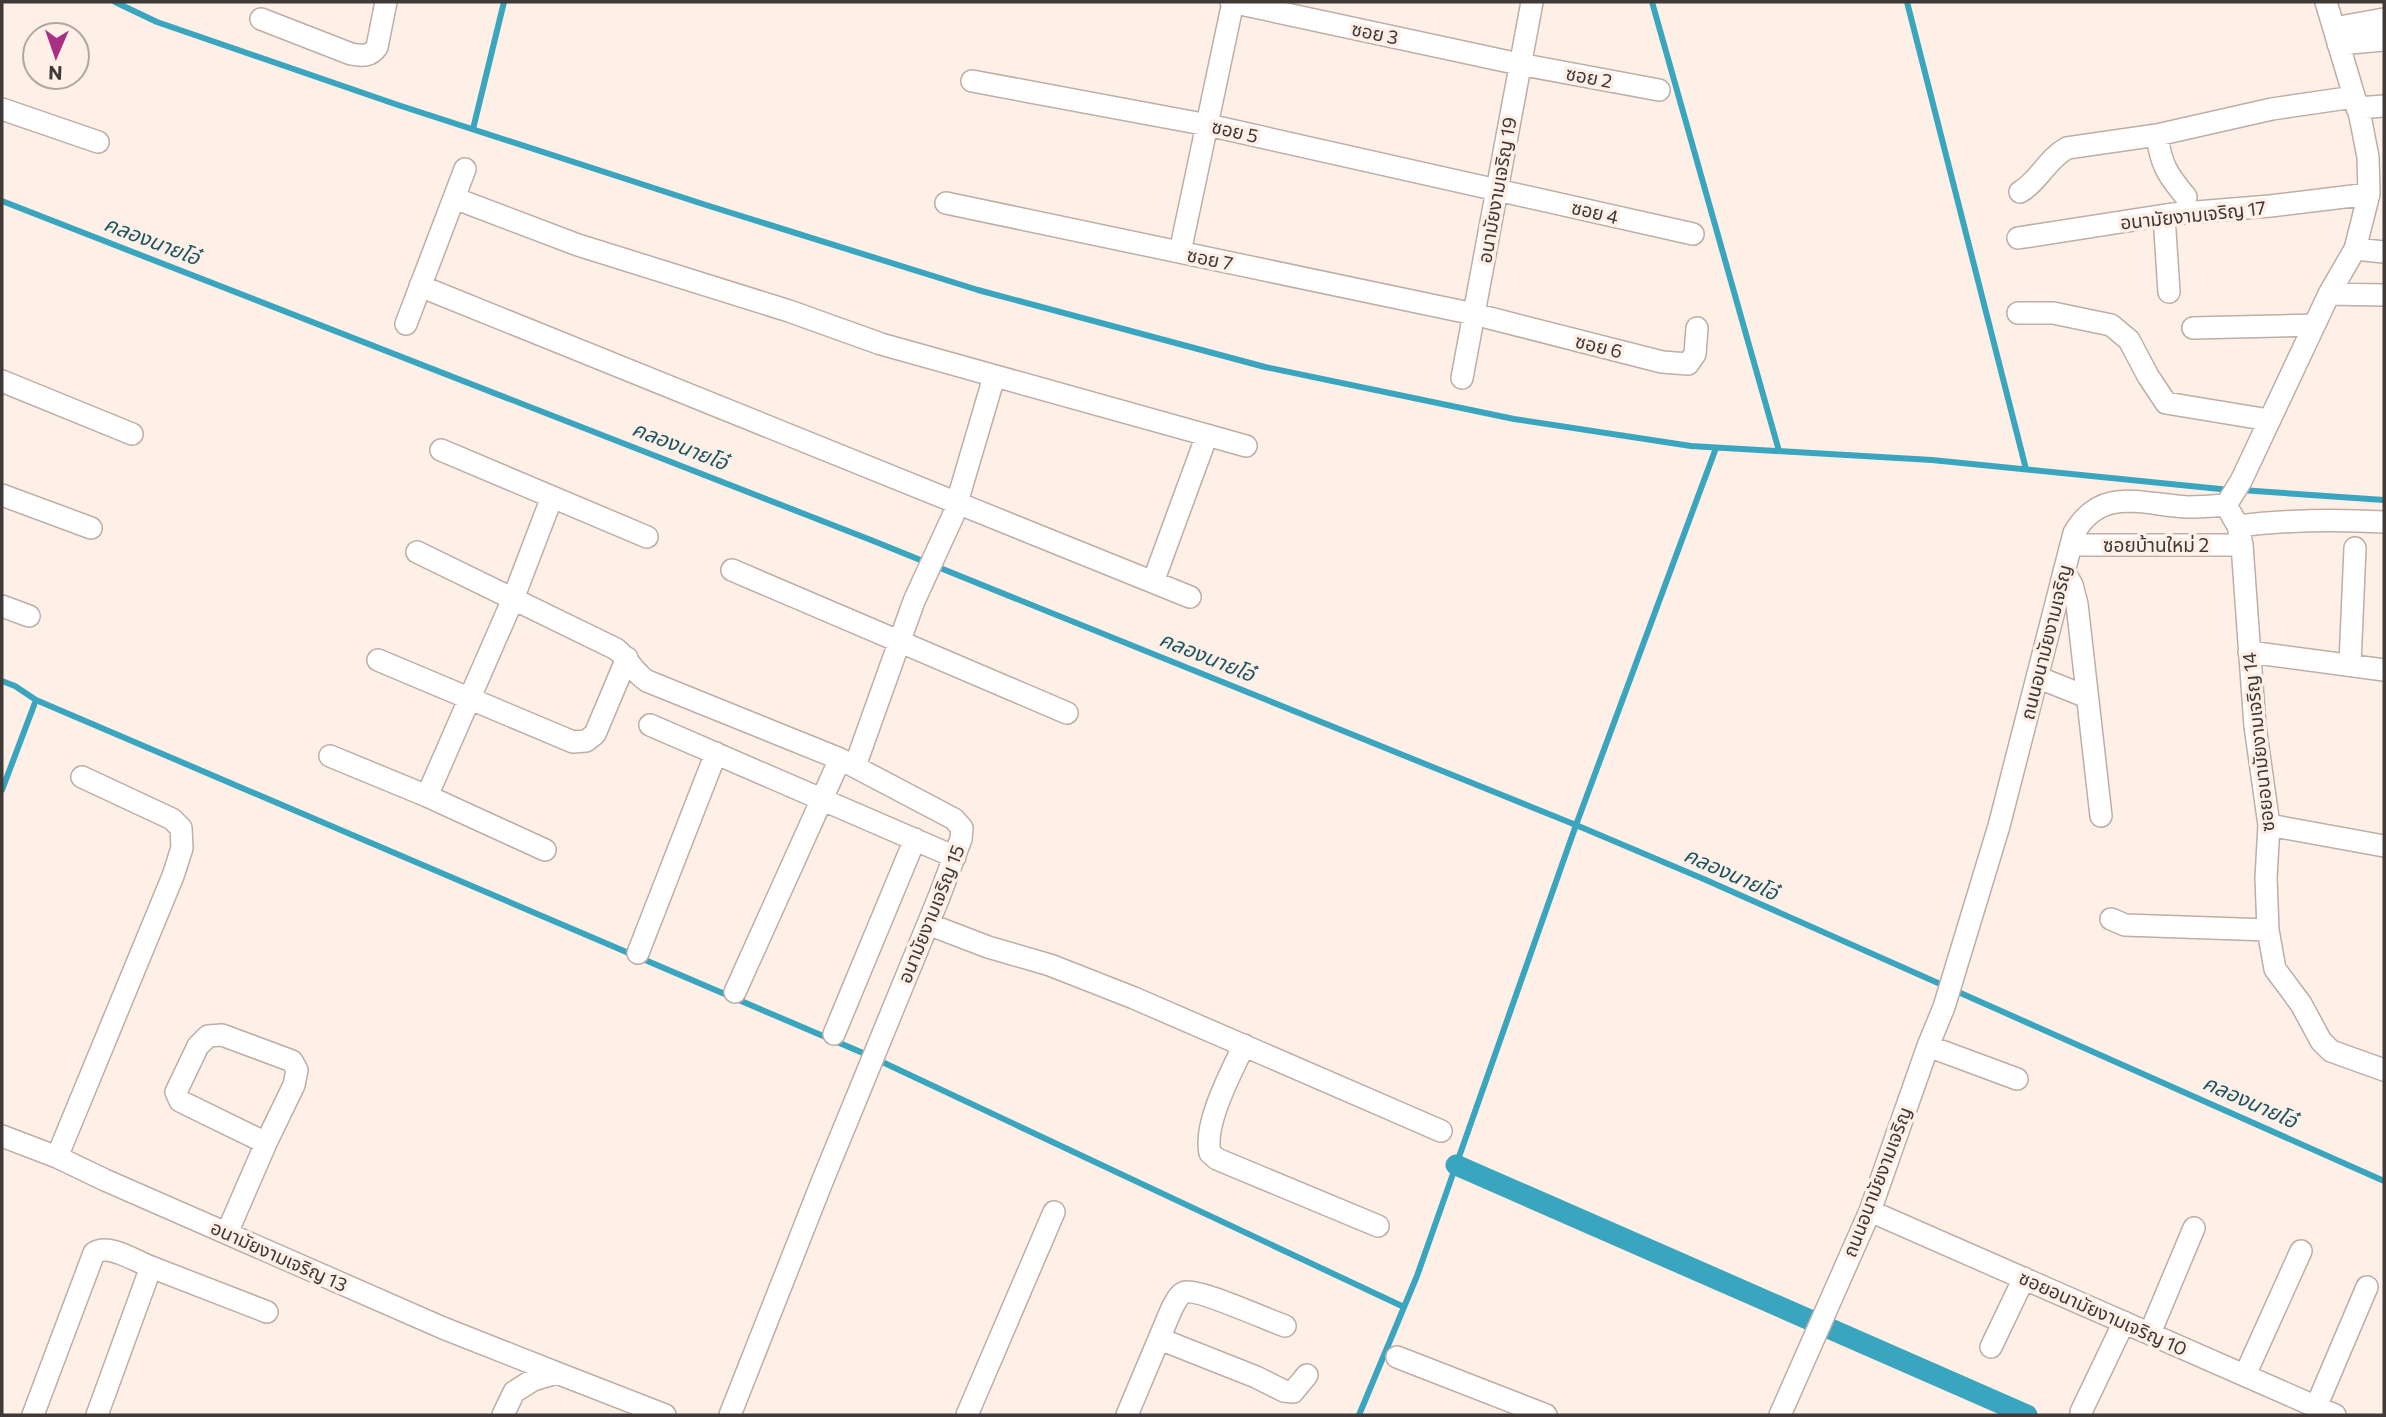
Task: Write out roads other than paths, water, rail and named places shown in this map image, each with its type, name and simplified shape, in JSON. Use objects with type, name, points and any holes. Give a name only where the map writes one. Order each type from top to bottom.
[{"type":"street","points":[[261,19],[351,54],[364,56],[377,47],[386,2]]},
{"type":"street","points":[[1180,253],[1232,2]]},
{"type":"street","name":"ซอย 3","points":[[1232,2],[1519,64]]},
{"type":"street","name":"อนามัยงามเจริญ 19","points":[[1462,378],[1532,2]]},
{"type":"street","points":[[2227,504],[2241,481],[2329,294],[2355,249],[2369,194],[2368,157],[2356,102],[2326,2]]},
{"type":"street","points":[[2336,36],[2384,19]]},
{"type":"street","points":[[2336,36],[2384,40]]},
{"type":"street","name":"ซอย 2","points":[[1519,64],[1659,90]]},
{"type":"street","name":"ซอย 5","points":[[972,81],[1208,125],[1497,190]]},
{"type":"street","points":[[2020,192],[2029,187],[2054,155],[2067,148],[2157,135],[2272,109],[2356,102],[2384,106]]},
{"type":"street","points":[[2,109],[98,142]]},
{"type":"street","points":[[2157,135],[2160,155],[2168,175],[2186,197]]},
{"type":"street","points":[[406,324],[465,169]]},
{"type":"street","name":"ซอย 4","points":[[1497,190],[1693,234]]},
{"type":"street","name":"อนามัยงามเจริญ 17","points":[[2018,238],[2164,216],[2369,194]]},
{"type":"street","points":[[454,198],[578,244],[789,311],[881,344],[1246,446]]},
{"type":"street","name":"ซอย 7","points":[[946,203],[1474,314]]},
{"type":"street","points":[[2164,216],[2169,292]]},
{"type":"street","points":[[2355,249],[2384,252]]},
{"type":"street","points":[[420,286],[1190,597]]},
{"type":"street","points":[[2329,294],[2384,295]]},
{"type":"street","points":[[2018,313],[2053,313],[2111,325],[2129,340],[2166,403],[2269,420]]},
{"type":"street","name":"ซอย 6","points":[[1474,314],[1662,362],[1688,364],[1695,354],[1697,328]]},
{"type":"street","points":[[2193,328],[2315,325]]},
{"type":"street","points":[[735,992],[821,800],[847,763],[914,601],[953,516],[994,377]]},
{"type":"street","points":[[2,381],[132,434]]},
{"type":"street","points":[[1153,582],[1207,435]]},
{"type":"street","points":[[441,450],[647,537]]},
{"type":"street","points":[[2,495],[91,528]]},
{"type":"street","points":[[426,796],[513,599],[552,497]]},
{"type":"street","name":"ถนนอนามัยงามเจริญ","points":[[1780,1415],[1870,1211],[1944,1007],[1999,826],[2071,545],[2084,517],[2101,506],[2122,501],[2188,507],[2227,504]]},
{"type":"street","name":"ซอยอนามัยงามเจริญ 14","points":[[2227,504],[2240,535],[2255,726],[2269,825],[2266,878],[2268,930],[2275,970],[2301,1004],[2321,1041],[2331,1051],[2384,1070]]},
{"type":"street","points":[[2240,535],[2272,522],[2384,522]]},
{"type":"street","name":"ซอยบ้านใหม่ 2","points":[[2071,545],[2240,535]]},
{"type":"street","points":[[2350,664],[2355,548]]},
{"type":"street","name":"อนามัยงามเจริญ 15","points":[[417,552],[616,649],[627,658],[634,672],[648,681],[847,763],[954,819],[962,828],[955,857],[730,1415]]},
{"type":"street","points":[[732,570],[1066,713]]},
{"type":"street","points":[[2064,571],[2072,585],[2077,604],[2101,816]]},
{"type":"street","points":[[2,606],[29,616]]},
{"type":"street","points":[[2249,652],[2384,670]]},
{"type":"street","points":[[378,660],[573,741],[586,741],[595,734],[627,658]]},
{"type":"street","points":[[2037,677],[2087,697]]},
{"type":"street","points":[[650,725],[955,857]]},
{"type":"street","points":[[638,953],[716,753]]},
{"type":"street","points":[[330,756],[545,850]]},
{"type":"street","points":[[57,1157],[173,876],[182,848],[181,828],[172,819],[82,777]]},
{"type":"street","points":[[2269,825],[2384,846]]},
{"type":"street","points":[[834,1034],[915,839]]},
{"type":"street","points":[[2111,919],[2125,925],[2268,930]]},
{"type":"street","points":[[928,924],[988,947],[1050,965],[1441,1130]]},
{"type":"street","points":[[228,1233],[266,1143],[294,1086],[297,1070],[292,1061],[222,1035],[208,1036],[198,1046],[176,1092],[180,1101],[266,1143]]},
{"type":"street","points":[[1244,1045],[1222,1091],[1209,1136],[1210,1153],[1217,1159],[1378,1226]]},
{"type":"street","points":[[1928,1046],[2017,1079]]},
{"type":"street","name":"อนามัยงามเจริญ 13","points":[[2,1136],[57,1157],[443,1328],[557,1373]]},
{"type":"street","name":"ซอยอนามัยงามเจริญ 10","points":[[1870,1211],[2325,1411]]},
{"type":"street","points":[[967,1415],[1054,1212]]},
{"type":"street","points":[[2150,1334],[2194,1228]]},
{"type":"street","points":[[33,1415],[94,1253],[100,1249],[108,1249],[267,1312]]},
{"type":"street","points":[[2245,1376],[2301,1251]]},
{"type":"street","points":[[97,1415],[151,1267]]},
{"type":"street","points":[[1992,1347],[2024,1278]]},
{"type":"street","points":[[2325,1411],[2367,1287]]},
{"type":"street","points":[[1127,1415],[1179,1296],[1187,1292],[1285,1326]]},
{"type":"street","points":[[2081,1412],[2124,1322]]},
{"type":"street","points":[[1160,1339],[1284,1391],[1293,1392],[1307,1375]]},
{"type":"street","points":[[1397,1357],[1546,1415]]},
{"type":"street","points":[[503,1415],[513,1392],[533,1380],[557,1373],[665,1415]]},
{"type":"waterway","points":[[115,2],[157,22],[398,105],[706,205],[978,290],[1265,367],[1514,419],[1691,446],[1932,460],[2230,490]]},
{"type":"waterway","points":[[473,129],[504,2]]},
{"type":"waterway","points":[[1652,2],[1779,451]]},
{"type":"waterway","points":[[1907,2],[2026,469]]},
{"type":"waterway","name":"คลองนายโอ๋","points":[[2,201],[871,540],[1576,825],[2384,1181]]},
{"type":"waterway","points":[[1359,1415],[1417,1276],[1576,825],[1716,448]]},
{"type":"waterway","points":[[2241,490],[2384,500]]},
{"type":"waterway","points":[[2,681],[36,700],[2,790]]},
{"type":"waterway","points":[[36,700],[863,1053],[1404,1307]]},
{"type":"waterway","points":[[1456,1165],[2027,1415]]}]
